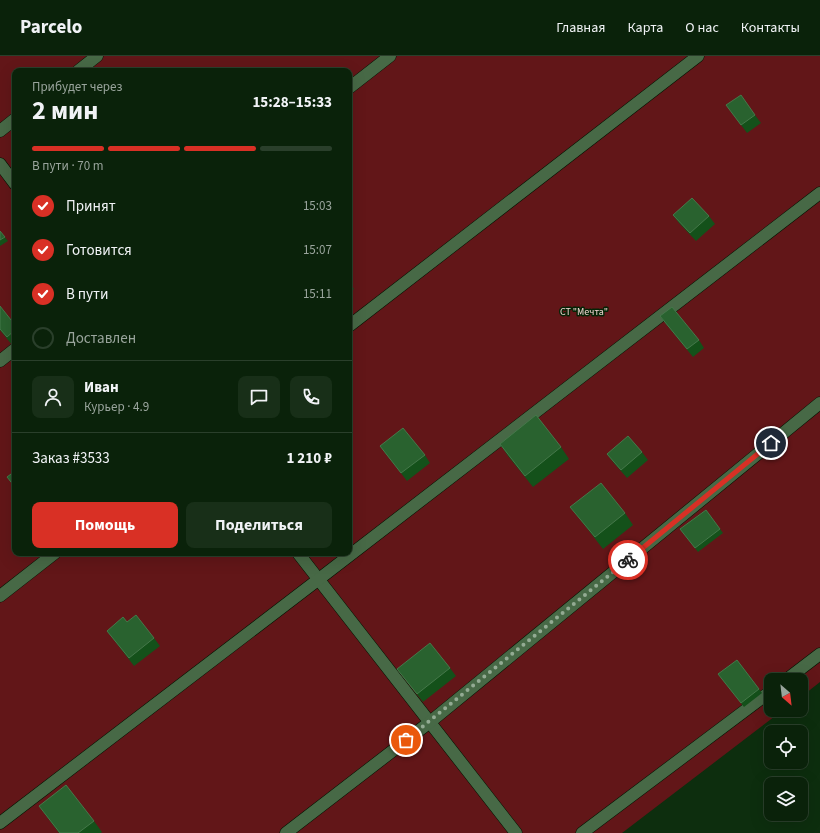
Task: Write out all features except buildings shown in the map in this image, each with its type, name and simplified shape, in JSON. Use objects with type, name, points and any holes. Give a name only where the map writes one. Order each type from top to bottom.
[{"type":"lane","points":[[82,68],[97,56]]},
{"type":"lane","points":[[352,86],[390,56]]},
{"type":"lane","points":[[352,324],[698,56]]},
{"type":"lane","points":[[0,131],[12,121]]},
{"type":"lane","points":[[0,164],[12,180]]},
{"type":"lane","points":[[352,555],[820,193]]},
{"type":"lane","points":[[0,361],[12,351]]},
{"type":"lane","points":[[286,833],[430,722],[820,403]]},
{"type":"lane","points":[[0,596],[51,556]]},
{"type":"lane","points":[[300,556],[516,833]]},
{"type":"lane","points":[[0,822],[350,556]]},
{"type":"lane","points":[[795,673],[820,654]]},
{"type":"lane","points":[[582,833],[764,696]]},
{"type":"green space","name":"СТ \"Мечта\"","points":[[0,56],[820,56],[820,682],[808,691],[808,673],[764,673],[764,717],[774,717],[622,833],[0,833]]},
{"type":"way so far","points":[[406,740],[628,560]]},
{"type":"route","points":[[628,560],[771,443]]}]
